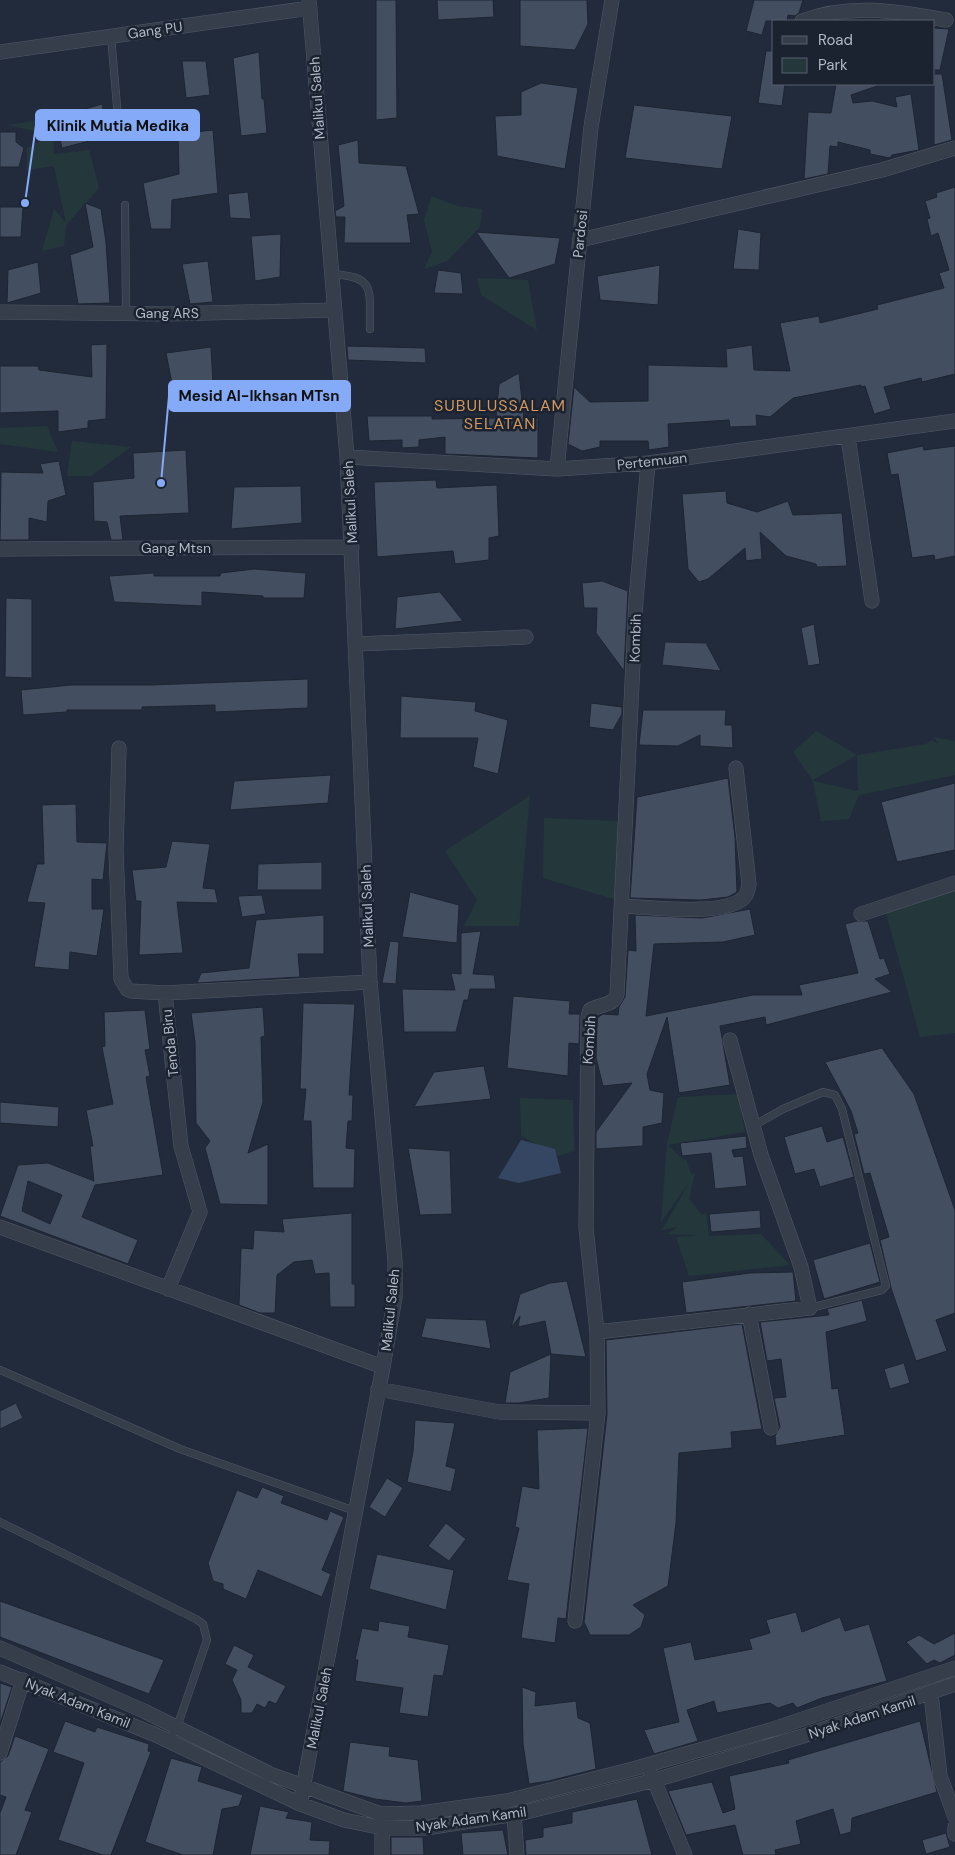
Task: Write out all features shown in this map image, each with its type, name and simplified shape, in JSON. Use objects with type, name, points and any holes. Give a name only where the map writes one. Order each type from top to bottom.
[{"type":"street","name":"Pardosi","points":[[557,469],[590,127],[612,0]]},
{"type":"street","name":"Gang PU","points":[[0,52],[310,4]]},
{"type":"street","name":"Malikul Saleh","points":[[300,1804],[383,1367],[394,1297],[395,1261],[370,982],[347,457],[310,4]]},
{"type":"street","points":[[805,20],[825,13],[882,5],[946,20]]},
{"type":"street","points":[[580,240],[882,170],[955,148]]},
{"type":"street","name":"Gang ARS","points":[[0,312],[126,313],[334,310]]},
{"type":"street","name":"Pertemuan","points":[[347,457],[557,469],[648,462],[848,438],[955,422]]},
{"type":"street","points":[[848,438],[872,601]]},
{"type":"street","name":"Kombih","points":[[575,1621],[598,1413],[597,1332],[586,1228],[588,1017],[590,1010],[616,999],[623,906],[636,600],[648,462]]},
{"type":"street","name":"Gang Mtsn","points":[[0,549],[352,547]]},
{"type":"street","points":[[356,644],[526,637]]},
{"type":"street","points":[[119,748],[116,851],[121,979],[127,989],[132,991],[165,993]]},
{"type":"street","points":[[623,906],[709,909],[734,904],[743,900],[748,894],[749,884],[736,768]]},
{"type":"street","points":[[861,914],[955,883]]},
{"type":"street","name":"Tenda Biru","points":[[168,1288],[200,1212],[181,1146],[165,993],[370,982]]},
{"type":"street","points":[[597,1332],[810,1308],[801,1267],[761,1156],[730,1040]]},
{"type":"street","points":[[0,1227],[383,1367]]},
{"type":"street","points":[[749,1314],[771,1428]]},
{"type":"street","points":[[378,1389],[499,1412],[598,1413]]},
{"type":"street","points":[[0,1648],[177,1727],[270,1774],[381,1814],[421,1813],[507,1800],[648,1765],[866,1699],[955,1668]]},
{"type":"street","name":"Nyak Adam Kamil","points":[[0,1672],[169,1741],[300,1804],[344,1820],[383,1828],[426,1828],[514,1814],[655,1780],[803,1736],[955,1684]]},
{"type":"street","points":[[0,1753],[23,1680]]},
{"type":"street","points":[[930,1694],[940,1776],[955,1817]]},
{"type":"street","points":[[648,1765],[686,1855]]},
{"type":"street","points":[[464,1807],[465,1822]]},
{"type":"street","points":[[381,1814],[383,1828],[382,1855]]},
{"type":"street","points":[[514,1814],[516,1855]]},
{"type":"street","points":[[955,1827],[955,1834]]},
{"type":"lane","points":[[111,36],[118,118],[122,127],[132,128]]},
{"type":"lane","points":[[125,205],[126,313]]},
{"type":"lane","points":[[332,274],[354,275],[363,280],[369,290],[370,329]]},
{"type":"lane","points":[[753,1126],[783,1109],[823,1092],[835,1095],[842,1109],[886,1286],[882,1290],[810,1308]]},
{"type":"lane","points":[[0,1370],[180,1449],[356,1511]]},
{"type":"lane","points":[[0,1522],[203,1624],[207,1640],[177,1727],[169,1741]]},
{"type":"green space","points":[[45,119],[53,135],[8,125]]},
{"type":"green space","points":[[53,135],[54,154],[89,150],[99,188],[66,225],[64,246],[42,251],[54,209],[66,223],[54,166],[27,170],[27,148]]},
{"type":"green space","points":[[432,196],[457,206],[482,209],[480,227],[447,261],[424,269],[432,252],[424,219]]},
{"type":"green space","points":[[477,278],[528,280],[537,330],[481,295]]},
{"type":"green space","points":[[47,426],[58,452],[0,444],[0,428]]},
{"type":"green space","points":[[72,441],[131,447],[91,476],[67,476]]},
{"type":"green space","points":[[816,731],[857,755],[813,781],[793,752]]},
{"type":"green space","points":[[934,737],[955,741],[955,775],[859,795],[849,819],[821,821],[813,781],[858,791],[857,755],[926,744],[932,740],[938,744]]},
{"type":"green space","points":[[530,793],[519,926],[464,926],[477,900],[445,851],[528,797]]},
{"type":"green space","points":[[544,818],[618,821],[617,900],[543,878]]},
{"type":"green space","points":[[955,890],[955,1033],[920,1037],[886,913]]},
{"type":"green space","points":[[738,1094],[745,1132],[668,1145],[684,1161],[686,1159],[691,1174],[695,1173],[689,1199],[702,1215],[706,1213],[709,1236],[761,1234],[790,1265],[689,1276],[676,1237],[701,1235],[667,1234],[678,1227],[662,1230],[690,1181],[661,1222],[667,1144],[678,1097]]},
{"type":"green space","points":[[520,1098],[573,1100],[574,1151],[559,1156],[521,1136]]},
{"type":"water","points":[[521,1140],[555,1149],[561,1173],[519,1183],[498,1178]]},
{"type":"building","points":[[376,0],[396,0],[397,118],[376,120]]},
{"type":"building","points":[[437,0],[493,0],[494,17],[438,20]]},
{"type":"building","points":[[520,0],[587,0],[588,24],[575,50],[520,46]]},
{"type":"building","points":[[754,0],[803,0],[799,13],[795,16],[788,15],[787,20],[766,21],[762,35],[746,31]]},
{"type":"building","points":[[935,28],[949,29],[940,70],[935,70]]},
{"type":"building","points":[[766,51],[772,51],[772,85],[785,85],[782,106],[758,103]]},
{"type":"building","points":[[259,52],[262,99],[264,99],[267,133],[241,136],[233,58]]},
{"type":"building","points":[[182,61],[206,61],[210,95],[186,98]]},
{"type":"building","points":[[935,74],[942,74],[952,140],[934,145]]},
{"type":"building","points":[[541,83],[578,88],[565,169],[497,156],[495,116],[521,115],[521,92]]},
{"type":"building","points":[[836,85],[876,85],[851,95],[853,103],[872,101],[897,107],[895,97],[911,94],[919,150],[892,155],[890,158],[870,154],[870,150],[838,142],[838,147],[830,146],[828,174],[804,179],[808,112],[831,113]]},
{"type":"building","points":[[102,104],[109,136],[62,148],[55,118]]},
{"type":"building","points":[[634,105],[732,116],[722,169],[625,158]]},
{"type":"building","points":[[213,130],[218,193],[172,200],[171,229],[151,229],[143,183],[179,174],[178,134]]},
{"type":"building","points":[[0,132],[16,132],[16,142],[24,148],[19,167],[0,167]]},
{"type":"building","points":[[358,140],[359,163],[406,166],[419,214],[407,215],[411,243],[344,243],[345,217],[336,217],[335,211],[344,206],[338,145]]},
{"type":"building","points":[[955,187],[955,374],[922,382],[921,378],[884,387],[891,409],[874,414],[865,386],[861,387],[861,385],[793,398],[770,417],[756,415],[757,426],[730,427],[729,420],[668,424],[669,447],[649,450],[648,441],[600,441],[600,447],[582,451],[568,444],[574,387],[590,402],[648,401],[648,365],[727,367],[726,349],[752,345],[754,370],[790,371],[780,323],[819,316],[820,323],[878,309],[877,305],[944,288],[939,273],[949,270],[938,233],[931,236],[927,219],[930,218],[925,201],[937,197],[936,193]]},
{"type":"building","points":[[248,192],[251,219],[230,218],[228,194]]},
{"type":"building","points":[[85,203],[101,209],[106,242],[110,303],[78,304],[70,255],[93,247]]},
{"type":"building","points":[[0,207],[23,207],[21,237],[0,237]]},
{"type":"building","points":[[738,229],[761,233],[759,270],[733,269]]},
{"type":"building","points":[[476,232],[560,238],[555,264],[509,278]]},
{"type":"building","points":[[281,234],[280,277],[255,281],[251,236]]},
{"type":"building","points":[[208,261],[213,302],[190,304],[182,264]]},
{"type":"building","points":[[38,262],[41,293],[7,303],[8,270]]},
{"type":"building","points":[[660,265],[658,305],[600,300],[597,276]]},
{"type":"building","points":[[438,270],[461,273],[463,294],[434,293]]},
{"type":"building","points":[[107,344],[106,419],[88,421],[88,428],[58,432],[58,411],[0,413],[0,366],[38,366],[39,370],[92,377],[91,345]]},
{"type":"building","points":[[347,346],[425,348],[426,363],[348,360]]},
{"type":"building","points":[[211,347],[214,401],[175,399],[166,353]]},
{"type":"building","points":[[519,373],[524,418],[538,418],[538,458],[445,454],[445,437],[419,440],[419,447],[402,448],[402,440],[369,441],[367,416],[432,416],[432,419],[496,418],[499,384]]},
{"type":"building","points":[[923,446],[924,450],[955,446],[955,556],[935,560],[934,555],[912,558],[898,474],[891,475],[887,453]]},
{"type":"building","points":[[186,450],[189,513],[120,516],[123,540],[111,540],[107,522],[94,521],[93,482],[134,478],[133,453]]},
{"type":"building","points":[[59,461],[66,495],[48,501],[47,522],[29,518],[29,540],[0,540],[1,472],[43,473],[40,464]]},
{"type":"building","points":[[436,480],[437,488],[497,485],[499,536],[489,538],[489,560],[455,564],[453,551],[377,557],[374,482]]},
{"type":"building","points":[[301,486],[302,523],[231,529],[234,487]]},
{"type":"building","points":[[726,491],[727,503],[757,512],[788,501],[793,515],[842,513],[847,566],[817,567],[816,564],[786,556],[760,532],[762,559],[746,561],[745,548],[708,579],[699,582],[688,569],[682,494]]},
{"type":"building","points":[[254,569],[306,573],[304,598],[263,598],[263,596],[202,592],[202,606],[114,602],[109,576],[154,573],[154,576],[220,576],[221,573]]},
{"type":"building","points":[[602,581],[628,591],[624,671],[596,633],[597,608],[584,608],[582,583]]},
{"type":"building","points":[[440,592],[463,621],[395,629],[397,597]]},
{"type":"building","points":[[6,598],[32,599],[32,678],[5,677]]},
{"type":"building","points":[[814,624],[820,664],[808,666],[801,628]]},
{"type":"building","points":[[665,642],[706,643],[721,671],[662,665]]},
{"type":"building","points":[[308,679],[308,708],[215,712],[215,705],[142,707],[142,710],[67,710],[67,712],[23,715],[21,690],[71,685],[151,685]]},
{"type":"building","points":[[401,696],[476,702],[475,711],[508,720],[498,774],[473,767],[478,738],[400,738]]},
{"type":"building","points":[[591,703],[622,707],[622,714],[613,730],[589,727]]},
{"type":"building","points":[[643,710],[726,710],[725,725],[732,725],[733,748],[700,746],[700,735],[678,746],[639,745]]},
{"type":"building","points":[[331,775],[328,803],[230,810],[234,781]]},
{"type":"building","points":[[728,778],[735,837],[737,892],[728,897],[701,900],[630,898],[637,797]]},
{"type":"building","points":[[955,783],[955,850],[897,862],[881,802]]},
{"type":"building","points":[[76,804],[77,842],[107,843],[103,880],[92,879],[92,909],[104,909],[97,956],[70,952],[69,970],[34,967],[45,903],[27,902],[37,864],[44,864],[42,805]]},
{"type":"building","points":[[172,841],[210,844],[203,888],[215,889],[218,903],[177,902],[183,953],[139,955],[141,901],[136,901],[132,870],[166,867]]},
{"type":"building","points":[[322,862],[322,890],[257,890],[258,864]]},
{"type":"building","points":[[410,892],[459,905],[457,943],[402,937]]},
{"type":"building","points":[[262,895],[266,914],[242,917],[238,896]]},
{"type":"building","points":[[750,909],[755,935],[723,942],[654,944],[646,1016],[753,995],[802,995],[799,985],[858,973],[845,924],[857,921],[868,921],[880,959],[884,958],[890,974],[875,979],[892,992],[766,1025],[765,1017],[720,1026],[730,1085],[679,1093],[667,1017],[647,1074],[650,1090],[664,1093],[662,1123],[643,1127],[643,1146],[596,1149],[596,1132],[632,1083],[603,1086],[596,1058],[597,1018],[603,1014],[618,1015],[619,1007],[625,997],[628,950],[636,951],[635,915],[702,918]]},
{"type":"building","points":[[324,915],[324,954],[298,954],[300,977],[197,983],[201,973],[249,968],[256,920]]},
{"type":"building","points":[[481,931],[473,974],[494,975],[496,989],[470,989],[468,1000],[464,1000],[456,1032],[404,1032],[402,989],[455,990],[451,973],[461,974],[461,933]]},
{"type":"building","points":[[390,941],[399,942],[396,984],[382,983]]},
{"type":"building","points":[[513,996],[570,1001],[569,1014],[580,1014],[579,1044],[569,1043],[568,1076],[507,1068]]},
{"type":"building","points":[[303,1003],[355,1004],[349,1095],[353,1095],[352,1121],[348,1121],[346,1148],[355,1149],[354,1188],[313,1188],[311,1121],[303,1121],[306,1089],[300,1089]]},
{"type":"building","points":[[263,1007],[265,1036],[261,1037],[263,1102],[248,1153],[268,1144],[268,1205],[220,1204],[205,1148],[210,1141],[196,1123],[195,1042],[191,1013]]},
{"type":"building","points":[[145,1010],[150,1049],[145,1050],[150,1076],[146,1077],[163,1175],[95,1185],[82,1217],[138,1240],[128,1264],[0,1216],[18,1165],[48,1163],[94,1181],[90,1146],[93,1146],[86,1110],[113,1104],[102,1047],[105,1046],[104,1012]],"holes":[[[28,1181],[62,1195],[50,1224],[22,1211]]]},
{"type":"building","points":[[882,1048],[914,1094],[955,1210],[955,1313],[936,1320],[947,1351],[916,1361],[891,1288],[880,1240],[889,1237],[870,1173],[864,1174],[854,1134],[858,1133],[851,1111],[825,1062]]},
{"type":"building","points":[[484,1066],[491,1099],[414,1107],[434,1072]]},
{"type":"building","points":[[0,1102],[59,1107],[58,1127],[0,1123]]},
{"type":"building","points":[[822,1126],[827,1142],[843,1137],[854,1177],[820,1187],[814,1169],[795,1174],[784,1137]]},
{"type":"building","points":[[746,1136],[747,1148],[732,1150],[734,1157],[743,1156],[747,1186],[715,1189],[711,1153],[682,1156],[680,1143]]},
{"type":"building","points":[[408,1148],[450,1151],[452,1214],[420,1215]]},
{"type":"building","points":[[760,1210],[761,1228],[711,1232],[709,1214]]},
{"type":"building","points":[[352,1213],[352,1284],[355,1284],[355,1307],[330,1307],[329,1273],[315,1274],[312,1260],[294,1262],[277,1275],[275,1313],[260,1313],[239,1305],[241,1248],[253,1249],[254,1230],[284,1232],[282,1219]]},
{"type":"building","points":[[870,1243],[880,1282],[824,1299],[813,1260]]},
{"type":"building","points":[[793,1272],[796,1301],[686,1313],[682,1282],[750,1273]]},
{"type":"building","points":[[567,1281],[586,1357],[551,1354],[545,1321],[518,1327],[520,1316],[511,1328],[520,1294],[550,1283]]},
{"type":"building","points":[[862,1300],[867,1321],[826,1332],[832,1389],[838,1388],[845,1435],[776,1446],[775,1436],[780,1427],[774,1398],[786,1397],[781,1359],[767,1361],[760,1322],[829,1315],[827,1309]]},
{"type":"building","points":[[426,1318],[486,1320],[491,1349],[421,1337]]},
{"type":"building","points":[[742,1324],[762,1429],[731,1432],[732,1448],[679,1453],[676,1523],[668,1586],[633,1605],[645,1615],[641,1627],[629,1635],[590,1635],[584,1622],[607,1414],[606,1340]]},
{"type":"building","points":[[551,1354],[549,1398],[519,1403],[505,1403],[510,1372]]},
{"type":"building","points":[[904,1363],[910,1383],[890,1389],[884,1369]]},
{"type":"building","points":[[16,1403],[23,1418],[0,1429],[0,1411]]},
{"type":"building","points":[[415,1420],[455,1423],[446,1466],[456,1469],[451,1492],[407,1482],[413,1452]]},
{"type":"building","points":[[588,1428],[566,1619],[558,1618],[555,1643],[521,1638],[529,1584],[507,1580],[519,1528],[515,1527],[522,1486],[539,1489],[537,1430]]},
{"type":"building","points":[[387,1478],[403,1488],[385,1517],[369,1507]]},
{"type":"building","points":[[262,1487],[284,1496],[281,1503],[327,1520],[330,1511],[344,1517],[322,1570],[331,1574],[322,1597],[258,1570],[246,1599],[223,1589],[223,1584],[213,1581],[208,1563],[237,1490],[257,1498]]},
{"type":"building","points":[[446,1523],[466,1539],[449,1561],[428,1546]]},
{"type":"building","points":[[377,1554],[454,1570],[446,1610],[369,1589]]},
{"type":"building","points":[[0,1601],[164,1660],[149,1694],[0,1637]]},
{"type":"building","points":[[796,1612],[802,1632],[840,1617],[845,1631],[869,1624],[887,1681],[822,1698],[797,1708],[793,1703],[778,1708],[770,1703],[717,1713],[714,1701],[687,1710],[698,1741],[654,1754],[644,1730],[679,1722],[663,1648],[691,1642],[695,1660],[752,1649],[749,1639],[770,1633],[766,1620]]},
{"type":"building","points":[[379,1621],[410,1626],[408,1637],[449,1645],[443,1676],[434,1675],[428,1717],[399,1713],[403,1688],[355,1681],[358,1660],[355,1660],[362,1628],[378,1631]]},
{"type":"building","points":[[955,1633],[955,1655],[940,1663],[934,1660],[927,1664],[906,1642],[919,1635],[934,1644]]},
{"type":"building","points":[[234,1645],[254,1655],[248,1667],[286,1686],[276,1704],[269,1701],[265,1708],[257,1704],[252,1713],[241,1713],[241,1700],[232,1680],[237,1670],[225,1664]]},
{"type":"building","points":[[0,1683],[12,1687],[0,1724]]},
{"type":"building","points":[[522,1687],[536,1692],[535,1706],[576,1701],[578,1718],[590,1723],[596,1769],[529,1784],[523,1744]]},
{"type":"building","points":[[65,1721],[95,1732],[97,1727],[149,1744],[148,1751],[151,1752],[111,1855],[103,1855],[58,1840],[84,1763],[53,1752]]},
{"type":"building","points":[[920,1721],[937,1792],[852,1818],[851,1832],[840,1835],[833,1809],[796,1821],[801,1844],[775,1850],[776,1855],[743,1855],[735,1825],[686,1835],[668,1791],[712,1782],[723,1813],[735,1809],[729,1776],[789,1763],[788,1760]]},
{"type":"building","points":[[15,1736],[49,1749],[25,1810],[32,1812],[16,1855],[0,1855],[0,1813],[6,1797],[0,1795],[0,1762],[8,1756]]},
{"type":"building","points":[[350,1742],[390,1747],[389,1756],[418,1760],[422,1801],[406,1803],[375,1799],[343,1791]]},
{"type":"building","points":[[171,1758],[202,1767],[198,1781],[243,1795],[239,1806],[222,1809],[213,1855],[183,1855],[145,1842]]},
{"type":"building","points":[[637,1799],[652,1855],[526,1855],[525,1840],[543,1837],[543,1828],[572,1823],[572,1812]]},
{"type":"building","points":[[260,1806],[289,1812],[286,1818],[312,1822],[310,1840],[330,1841],[329,1855],[250,1855]]},
{"type":"building","points":[[503,1830],[508,1855],[463,1855],[461,1833]]},
{"type":"building","points":[[946,1833],[950,1847],[926,1854],[922,1840]]},
{"type":"building","points":[[391,1837],[423,1837],[424,1855],[391,1855]]},
{"type":"place","name":"Klinik Mutia Medika","points":[[25,203]]},
{"type":"place","name":"Mesid Al-Ikhsan MTsn","points":[[161,483]]},
{"type":"district","name":"SUBULUSSALAM SELATAN","points":[[500,414]]}]
